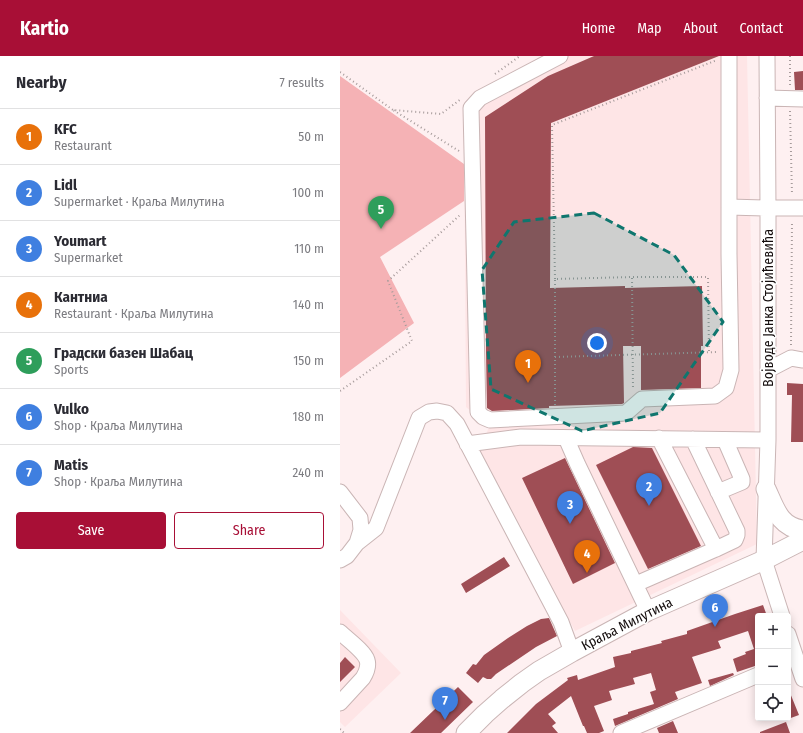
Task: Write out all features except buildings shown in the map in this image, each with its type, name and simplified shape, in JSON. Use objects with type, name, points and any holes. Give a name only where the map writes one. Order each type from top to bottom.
[{"type":"main road","points":[[766,489],[779,517],[786,524],[803,530]]},
{"type":"main road","name":"Краља Милутина","points":[[466,733],[496,704],[522,683],[539,671],[572,652],[648,611],[764,560],[803,540]]},
{"type":"street","points":[[560,56],[480,98],[471,108],[478,412],[483,417],[490,420],[626,413],[642,399],[715,396],[726,388],[731,370],[731,352],[730,207],[725,57]]},
{"type":"street","name":"Војводе Јанка Стојићевића","points":[[767,56],[768,440],[764,560],[781,613]]},
{"type":"street","points":[[767,98],[803,99]]},
{"type":"street","points":[[730,207],[803,208]]},
{"type":"street","points":[[768,370],[791,358],[803,360]]},
{"type":"street","points":[[340,560],[347,556],[357,543],[376,528],[419,418],[429,412],[447,413],[457,424],[561,622],[572,652]]},
{"type":"street","points":[[467,444],[520,437],[768,440]]},
{"type":"street","points":[[566,438],[648,611]]},
{"type":"street","points":[[659,438],[716,549]]},
{"type":"street","points":[[636,584],[716,549],[734,540],[737,535],[737,531],[693,439]]},
{"type":"street","points":[[718,492],[742,482],[742,478],[725,440]]},
{"type":"street","points":[[340,492],[360,518],[361,530],[357,543]]},
{"type":"street","points":[[340,632],[363,654],[367,659],[368,664],[366,674],[340,703]]},
{"type":"street","points":[[791,644],[803,679]]},
{"type":"street","points":[[621,733],[755,676]]},
{"type":"path","points":[[490,78],[520,56]]},
{"type":"path","points":[[555,417],[555,279],[552,125],[725,57]]},
{"type":"path","points":[[340,72],[393,110],[464,154]]},
{"type":"path","points":[[393,110],[441,114],[465,96]]},
{"type":"path","points":[[340,391],[412,341],[388,281],[463,213]]},
{"type":"path","points":[[632,277],[633,406]]},
{"type":"path","points":[[555,279],[708,277],[709,353]]},
{"type":"path","points":[[555,357],[731,352]]},
{"type":"path","points":[[340,729],[344,733]]},
{"type":"highlighted area","points":[[594,213],[674,255],[723,322],[660,413],[582,431],[491,389],[482,270],[514,222]]},
{"type":"shaded area","points":[[545,56],[747,56],[757,544],[575,631],[479,452],[489,427],[466,407],[464,112]]},
{"type":"shaded area","points":[[340,76],[464,164],[464,201],[380,257],[414,323],[340,378]]},
{"type":"shaded area","points":[[340,610],[401,673],[345,727],[340,722]]},
{"type":"place","name":"Градски базен Шабац","points":[[381,229]]},
{"type":"place","name":"KFC","points":[[528,383]]},
{"type":"place","name":"Lidl","points":[[649,506]]},
{"type":"place","name":"Youmart","points":[[570,524]]},
{"type":"place","name":"Кантниа","points":[[587,573]]},
{"type":"place","name":"Vulko","points":[[715,627]]},
{"type":"place","name":"Matis","points":[[445,720]]}]
